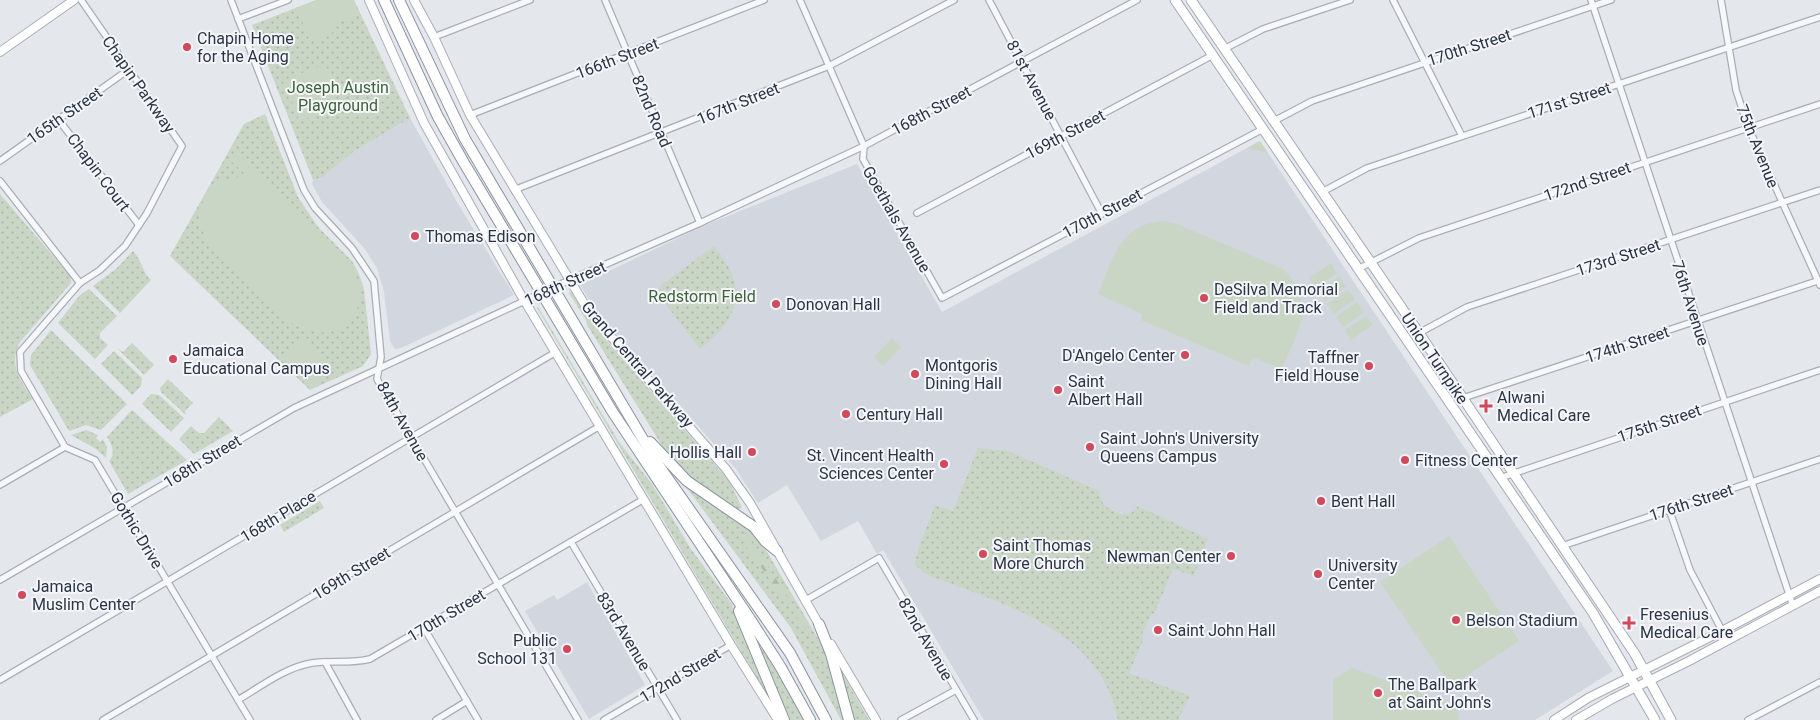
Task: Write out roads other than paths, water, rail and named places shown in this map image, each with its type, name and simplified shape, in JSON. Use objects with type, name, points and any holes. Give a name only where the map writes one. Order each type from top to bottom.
[{"type":"highway","name":"Grand Central Parkway","points":[[384,0],[438,117],[464,163],[628,436],[700,542],[780,666],[810,720]]},
{"type":"highway","name":"Grand Central Parkway","points":[[399,0],[465,139],[657,463],[790,653],[826,720]]},
{"type":"highway","points":[[637,427],[687,481],[754,528],[777,551]]},
{"type":"highway","points":[[731,592],[784,720]]},
{"type":"highway","points":[[819,624],[831,654],[849,720]]},
{"type":"main road","points":[[0,52],[74,0]]},
{"type":"main road","points":[[369,0],[424,123],[529,299],[556,352],[731,645],[778,720]]},
{"type":"main road","name":"Grand Central Parkway","points":[[414,0],[434,37],[470,115],[567,282],[588,310],[726,469],[750,503],[876,720]]},
{"type":"main road","name":"Union Turnpike","points":[[1176,0],[1593,613],[1656,720]]},
{"type":"main road","name":"Union Turnpike","points":[[1191,0],[1419,333],[1635,654],[1671,720]]},
{"type":"main road","points":[[1554,720],[1588,698],[1722,631],[1820,579]]},
{"type":"main road","points":[[1576,720],[1820,591]]},
{"type":"street","name":"Chapin Parkway","points":[[66,447],[22,371],[20,352],[80,283],[100,270],[116,256],[139,225],[182,146],[128,70],[82,0]]},
{"type":"street","name":"84th Avenue","points":[[231,0],[304,190],[315,208],[352,248],[374,281],[381,357],[377,379],[578,720]]},
{"type":"street","points":[[238,19],[288,0]]},
{"type":"street","points":[[434,37],[530,0]]},
{"type":"street","name":"82nd Road","points":[[605,0],[700,223]]},
{"type":"street","name":"166th Street","points":[[470,115],[764,0]]},
{"type":"street","name":"Goethals Avenue","points":[[800,0],[864,146],[863,159],[942,298]]},
{"type":"street","name":"167th Street","points":[[514,190],[829,66],[954,0]]},
{"type":"street","name":"81st Avenue","points":[[989,0],[1102,214]]},
{"type":"street","name":"168th Street","points":[[0,580],[294,408],[864,146],[1137,0]]},
{"type":"street","points":[[1224,49],[1264,29],[1350,0]]},
{"type":"street","points":[[1393,0],[1462,136]]},
{"type":"street","name":"170th Street","points":[[1274,121],[1312,101],[1592,3],[1611,0]]},
{"type":"street","name":"75th Avenue","points":[[1721,0],[1736,90],[1748,127],[1819,282]]},
{"type":"street","name":"76th Avenue","points":[[1592,3],[1723,402],[1793,606]]},
{"type":"street","name":"171st Street","points":[[1322,192],[1367,168],[1820,17]]},
{"type":"street","name":"169th Street","points":[[917,213],[1213,55]]},
{"type":"street","name":"165th Street","points":[[0,161],[128,70]]},
{"type":"street","name":"172nd Street","points":[[1358,269],[1419,238],[1820,104]]},
{"type":"street","name":"Chapin Court","points":[[58,119],[139,225]]},
{"type":"street","name":"170th Street","points":[[942,298],[1263,129]]},
{"type":"street","points":[[0,181],[80,283]]},
{"type":"street","name":"173rd Street","points":[[1419,333],[1467,307],[1820,190]]},
{"type":"street","name":"174th Street","points":[[1463,398],[1697,320],[1819,282]]},
{"type":"street","name":"168th Place","points":[[0,680],[556,352]]},
{"type":"street","name":"175th Street","points":[[1500,478],[1820,370]]},
{"type":"street","name":"169th Street","points":[[103,720],[600,426]]},
{"type":"street","points":[[0,485],[66,447]]},
{"type":"street","name":"Gothic Drive","points":[[66,447],[95,460],[250,720]]},
{"type":"street","name":"176th Street","points":[[1562,546],[1820,459]]},
{"type":"street","name":"170th Street","points":[[238,700],[297,666],[324,662],[345,663],[370,659],[644,499]]},
{"type":"street","points":[[1669,509],[1690,570],[1727,640]]},
{"type":"street","name":"83rd Avenue","points":[[571,542],[677,720]]},
{"type":"street","name":"82nd Avenue","points":[[806,600],[879,558],[974,720]]},
{"type":"street","points":[[424,628],[478,720]]},
{"type":"street","name":"172nd Street","points":[[604,720],[731,645]]},
{"type":"street","points":[[324,662],[358,720]]},
{"type":"street","points":[[1748,720],[1820,682]]},
{"type":"street","points":[[901,720],[956,690]]},
{"type":"street","points":[[436,720],[467,702]]},
{"type":"place","name":"Chapin Home for the Aging","points":[[187,47]]},
{"type":"place","name":"Thomas Edison","points":[[415,236]]},
{"type":"place","name":"DeSilva Memorial Field and Track","points":[[1204,298]]},
{"type":"place","name":"Donovan Hall","points":[[776,304]]},
{"type":"place","name":"D'Angelo Center","points":[[1185,355]]},
{"type":"place","name":"Jamaica Educational Campus","points":[[173,359]]},
{"type":"place","name":"Taffner Field House","points":[[1369,366]]},
{"type":"place","name":"Montgoris Dining Hall","points":[[915,374]]},
{"type":"place","name":"Saint Albert Hall","points":[[1058,390]]},
{"type":"place","name":"Alwani Medical Care","points":[[1486,406]]},
{"type":"place","name":"Century Hall","points":[[846,414]]},
{"type":"place","name":"Saint John's University Queens Campus","points":[[1090,447]]},
{"type":"place","name":"Hollis Hall","points":[[752,452]]},
{"type":"place","name":"Fitness Center","points":[[1405,460]]},
{"type":"place","name":"St. Vincent Health Sciences Center","points":[[944,464]]},
{"type":"place","name":"Bent Hall","points":[[1321,501]]},
{"type":"place","name":"Saint Thomas More Church","points":[[983,554]]},
{"type":"place","name":"Newman Center","points":[[1231,556]]},
{"type":"place","name":"University Center","points":[[1318,574]]},
{"type":"place","name":"Jamaica Muslim Center","points":[[22,595]]},
{"type":"place","name":"Belson Stadium","points":[[1456,620]]},
{"type":"place","name":"Fresenius Medical Care","points":[[1629,623]]},
{"type":"place","name":"Saint John Hall","points":[[1158,630]]},
{"type":"place","name":"Public School 131","points":[[567,649]]},
{"type":"place","name":"The Ballpark at Saint John's","points":[[1378,693]]},
{"type":"park label","name":"Joseph Austin Playground","points":[[338,96]]},
{"type":"park label","name":"Redstorm Field","points":[[702,296]]}]
